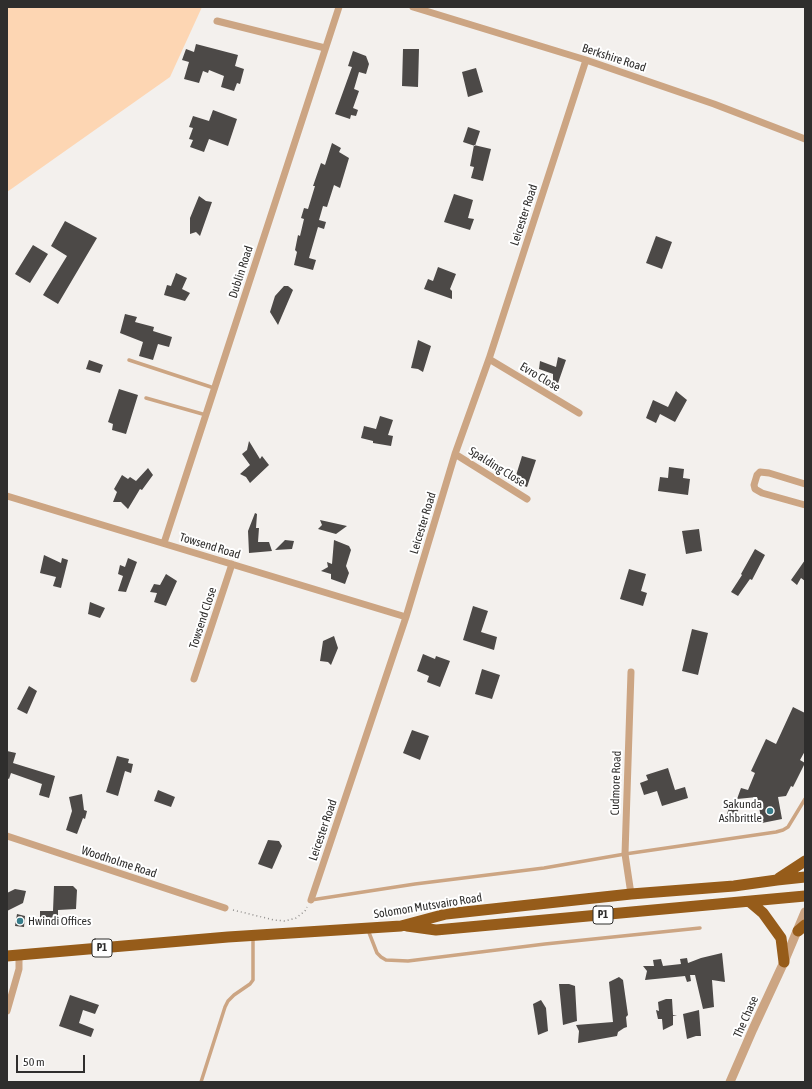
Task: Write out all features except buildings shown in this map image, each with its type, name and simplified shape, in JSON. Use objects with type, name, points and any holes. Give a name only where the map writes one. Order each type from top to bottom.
[{"type":"highway","points":[[777,880],[805,862]]},
{"type":"highway","name":"Solomon Mutsvairo Road","points":[[7,956],[253,936],[401,926],[446,914],[631,894],[734,886],[805,877]]},
{"type":"highway","name":"P1","points":[[401,926],[436,930],[805,896]]},
{"type":"highway","points":[[750,902],[763,913],[781,938],[784,962]]},
{"type":"street","name":"Dublin Road","points":[[164,544],[339,7]]},
{"type":"street","name":"Berkshire Road","points":[[413,7],[586,60],[714,104],[805,138]]},
{"type":"street","points":[[217,21],[325,48]]},
{"type":"street","name":"Leicester Road","points":[[311,900],[406,617],[455,454],[489,359],[586,60]]},
{"type":"street","name":"Evro Close","points":[[489,359],[579,413]]},
{"type":"street","name":"Spalding Close","points":[[455,454],[527,499]]},
{"type":"street","points":[[805,484],[769,473],[760,472],[757,475],[754,485],[755,488],[762,493],[805,505]]},
{"type":"street","name":"Towsend Road","points":[[7,496],[406,617]]},
{"type":"street","name":"Towsend Close","points":[[194,679],[232,564]]},
{"type":"street","name":"Cudmore Road","points":[[631,672],[625,854],[631,894]]},
{"type":"street","name":"Woodholme Road","points":[[7,836],[225,908]]},
{"type":"street","name":"The Chase","points":[[730,1082],[784,962],[801,928],[805,912]]},
{"type":"street","points":[[7,1011],[19,969],[19,955]]},
{"type":"lane","points":[[129,360],[214,388]]},
{"type":"lane","points":[[146,398],[206,415]]},
{"type":"lane","points":[[311,900],[415,884],[544,868],[783,830],[788,827],[805,799]]},
{"type":"lane","points":[[367,929],[377,953],[381,957],[386,960],[408,961],[545,944],[700,928]]},
{"type":"lane","points":[[201,1082],[225,1008],[234,994],[250,984],[253,980],[253,936]]},
{"type":"path","points":[[225,908],[274,920],[285,921],[296,918],[305,911],[311,900]]},
{"type":"shaded area","points":[[7,7],[202,7],[170,77],[7,192]]},
{"type":"place","name":"Sakunda Ashbrittle","points":[[770,811]]},
{"type":"place","name":"Hwindi Offices","points":[[20,921]]}]
